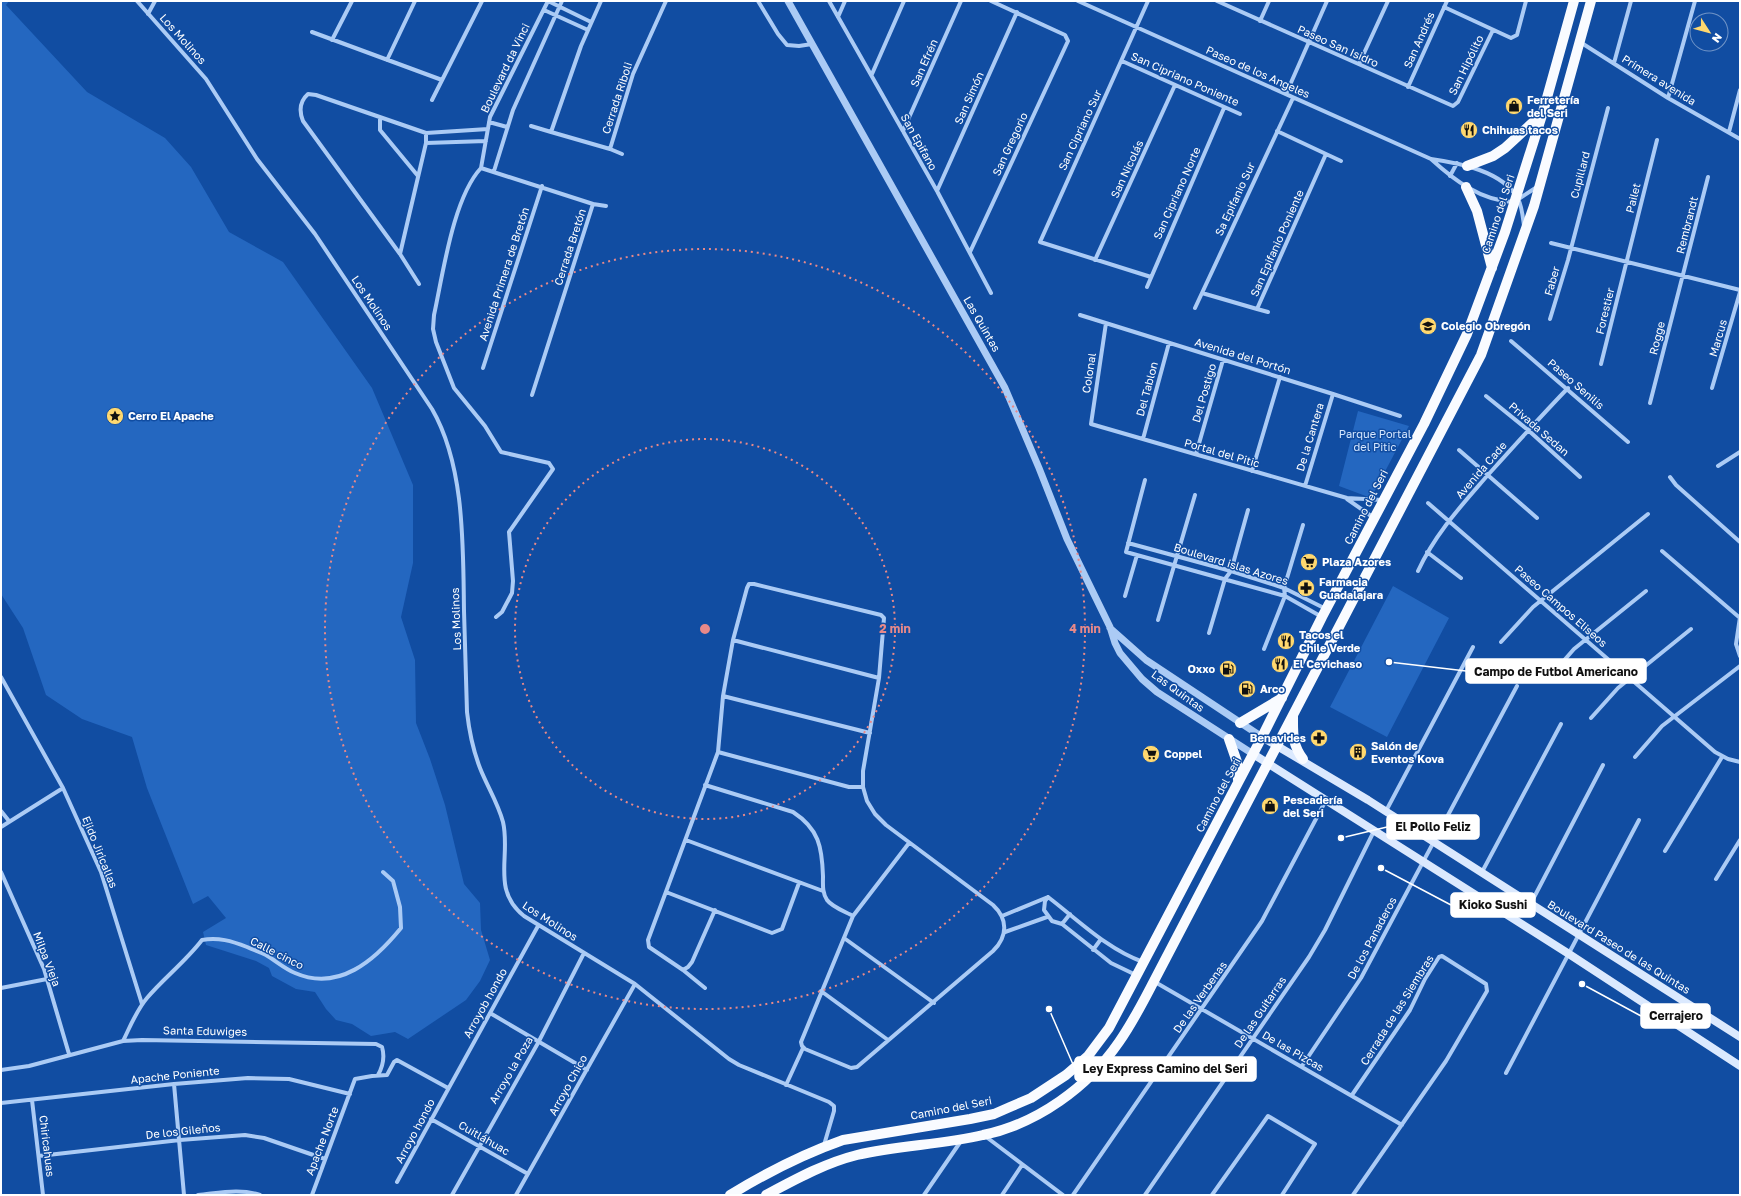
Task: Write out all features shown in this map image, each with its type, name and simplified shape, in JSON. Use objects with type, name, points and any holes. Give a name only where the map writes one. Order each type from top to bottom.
[{"type":"main road","name":"Camino del Seri","points":[[730,1195],[777,1169],[824,1146],[843,1140],[994,1114],[1031,1098],[1066,1075],[1088,1056],[1109,1028],[1262,737],[1324,613],[1459,352],[1476,314],[1516,199],[1543,112],[1574,1]]},
{"type":"main road","points":[[766,1195],[803,1175],[856,1155],[884,1149],[984,1135],[1036,1115],[1062,1100],[1086,1080],[1119,1043],[1154,981],[1474,370],[1487,341],[1540,184],[1591,1]]},
{"type":"main road","points":[[1467,166],[1493,156],[1505,148],[1543,112]]},
{"type":"main road","points":[[1466,187],[1481,222],[1492,268]]},
{"type":"main road","points":[[1240,723],[1282,698]]},
{"type":"main road","points":[[1293,715],[1294,741],[1296,749],[1303,759]]},
{"type":"main road","name":"Boulevard Paseo de las Quintas","points":[[1262,737],[1303,759],[1530,905],[1580,935],[1740,1037]]},
{"type":"main road","points":[[1229,739],[1237,762],[1238,782]]},
{"type":"main road","points":[[1253,754],[1569,954],[1740,1066]]},
{"type":"street","name":"Los Molinos","points":[[137,1],[190,59],[215,91],[258,159],[314,234],[432,409],[446,436],[453,463],[462,532],[467,712],[479,768],[503,823],[504,880],[508,897],[518,912],[538,926],[635,984],[729,1059],[739,1065],[829,1102],[834,1106],[834,1111],[824,1146]]},
{"type":"street","points":[[148,14],[155,1]]},
{"type":"street","points":[[332,40],[352,1]]},
{"type":"street","points":[[387,60],[415,1]]},
{"type":"street","points":[[432,100],[482,1]]},
{"type":"street","points":[[548,1],[591,22]]},
{"type":"street","name":"Boulevard da Vinci","points":[[482,168],[489,122],[548,1]]},
{"type":"street","points":[[494,171],[506,127],[562,1]]},
{"type":"street","points":[[551,132],[591,22],[601,1]]},
{"type":"street","name":"Cerrada Riboli","points":[[531,126],[610,149],[634,74],[666,1]]},
{"type":"street","points":[[758,1],[781,38],[788,45],[799,46],[812,44]]},
{"type":"street","name":"Las Quintas","points":[[788,1],[1005,388],[1067,539],[1110,627],[1115,644],[1120,653],[1142,679],[1173,703],[1253,754]]},
{"type":"street","name":"San Epifano","points":[[830,1],[937,191],[992,293]]},
{"type":"street","points":[[838,16],[845,1]]},
{"type":"street","points":[[872,74],[904,1]]},
{"type":"street","name":"San Efrén","points":[[903,131],[961,1]]},
{"type":"street","points":[[991,1],[1017,12]]},
{"type":"street","name":"Paseo de los Angeles","points":[[1078,1],[1431,160]]},
{"type":"street","name":"San Cipriano Sur","points":[[1095,260],[1040,242],[1148,1]]},
{"type":"street","name":"Paseo San Isidro","points":[[1217,1],[1453,106]]},
{"type":"street","points":[[1260,21],[1269,1]]},
{"type":"street","points":[[1286,94],[1327,1]]},
{"type":"street","points":[[1359,64],[1388,1]]},
{"type":"street","name":"San Andrés","points":[[1408,87],[1447,1]]},
{"type":"street","points":[[1444,7],[1511,38],[1517,35],[1526,1]]},
{"type":"street","points":[[1614,63],[1631,1]]},
{"type":"street","points":[[1668,98],[1695,1]]},
{"type":"street","points":[[544,10],[588,30]]},
{"type":"street","name":"San Gregorio","points":[[970,252],[1067,44],[1067,38],[1065,35],[1017,12]]},
{"type":"street","name":"San Simón","points":[[937,191],[1017,12]]},
{"type":"street","name":"San Hipólito","points":[[1453,106],[1458,102],[1493,30]]},
{"type":"street","points":[[312,32],[442,80]]},
{"type":"street","name":"Primera avenida","points":[[1580,42],[1668,98],[1740,139]]},
{"type":"street","name":"San Cipriano Poniente","points":[[1122,61],[1240,114]]},
{"type":"street","name":"San Nicolás","points":[[1095,260],[1175,85]]},
{"type":"street","points":[[1729,132],[1740,90]]},
{"type":"street","points":[[419,284],[400,254],[303,121],[300,107],[303,98],[308,94],[316,95],[426,133],[488,129]]},
{"type":"street","name":"Sa Epifanio Sur","points":[[1195,308],[1293,98]]},
{"type":"street","name":"San Cipriano Norte","points":[[1147,287],[1224,108]]},
{"type":"street","name":"Cupillard","points":[[1571,248],[1608,108]]},
{"type":"street","points":[[380,117],[380,130],[418,176]]},
{"type":"street","points":[[489,122],[506,127]]},
{"type":"street","points":[[1277,131],[1341,161]]},
{"type":"street","points":[[400,254],[426,143],[426,133]]},
{"type":"street","name":"Pailet","points":[[1626,262],[1657,140]]},
{"type":"street","points":[[426,143],[486,141]]},
{"type":"street","points":[[610,149],[622,154]]},
{"type":"street","name":"San Epifanio Poniente","points":[[1202,293],[1257,309],[1326,154]]},
{"type":"street","points":[[1431,160],[1466,187],[1497,200],[1516,199],[1540,184]]},
{"type":"street","points":[[1431,160],[1457,163],[1467,166],[1490,175],[1506,185],[1516,199],[1525,231]]},
{"type":"street","points":[[1450,176],[1457,163]]},
{"type":"street","points":[[482,168],[475,175],[458,212],[434,315],[433,329],[436,342],[454,388],[485,426],[501,452],[548,463],[553,469],[509,532],[513,581],[512,592],[502,612],[496,617]]},
{"type":"street","name":"Cerrada Bretón","points":[[482,168],[542,186],[593,204],[532,395]]},
{"type":"street","name":"Rembrandt","points":[[1682,277],[1708,177]]},
{"type":"street","name":"Avenida Primera de Bretón","points":[[483,368],[542,186]]},
{"type":"street","points":[[593,204],[606,206]]},
{"type":"street","points":[[1551,243],[1740,291]]},
{"type":"street","name":"Faber","points":[[1550,319],[1571,248]]},
{"type":"street","points":[[1095,260],[1150,277]]},
{"type":"street","name":"Forestier","points":[[1601,364],[1626,262]]},
{"type":"street","name":"Rogge","points":[[1650,403],[1682,277]]},
{"type":"street","name":"Marcus","points":[[1712,388],[1740,291]]},
{"type":"street","points":[[1257,309],[1268,312]]},
{"type":"street","name":"Avenida del Portón","points":[[1080,315],[1400,416]]},
{"type":"street","name":"Colonal","points":[[1092,424],[1090,420],[1106,323]]},
{"type":"street","name":"Paseo Senilis","points":[[1511,341],[1568,388],[1628,442]]},
{"type":"street","name":"Del Tablon","points":[[1143,439],[1169,343]]},
{"type":"street","name":"Del Postigo","points":[[1196,454],[1223,360]]},
{"type":"street","points":[[1252,470],[1280,377]]},
{"type":"street","name":"Avenida Cade","points":[[1418,571],[1427,552],[1449,520],[1528,430],[1568,388]]},
{"type":"street","name":"De la Cantera","points":[[1305,486],[1333,394]]},
{"type":"street","name":"Privada Sedan","points":[[1486,396],[1528,430],[1580,477]]},
{"type":"street","name":"Portal del Pitic","points":[[1092,424],[1346,498],[1383,500]]},
{"type":"street","points":[[1459,450],[1537,518]]},
{"type":"street","points":[[1718,466],[1740,452]]},
{"type":"street","points":[[1670,477],[1676,485],[1740,542]]},
{"type":"street","points":[[1128,543],[1145,480]]},
{"type":"street","points":[[1158,620],[1178,557],[1195,495]]},
{"type":"street","name":"Portal del Pitic","points":[[1346,498],[1374,518]]},
{"type":"street","name":"Paseo Campos Eliseos","points":[[1428,503],[1722,757],[1740,762]]},
{"type":"street","points":[[1209,633],[1225,579],[1231,571],[1248,510]]},
{"type":"street","points":[[1500,642],[1533,607],[1648,514]]},
{"type":"street","points":[[1264,649],[1285,596],[1284,588],[1303,526]]},
{"type":"street","name":"Boulevard islas Azores","points":[[1128,543],[1231,571],[1284,588],[1324,613],[1285,596],[1126,552],[1128,543]]},
{"type":"street","points":[[1662,551],[1740,618],[1736,644],[1740,656]]},
{"type":"street","points":[[1427,552],[1461,578]]},
{"type":"street","points":[[1125,596],[1137,555]]},
{"type":"street","points":[[705,988],[683,970],[649,947],[648,940],[718,752],[723,696],[733,640],[747,588],[752,584],[881,615],[885,622],[879,678],[863,771],[863,788],[867,801],[875,814],[909,843],[993,904],[1002,916],[1005,932],[998,947],[934,1003],[854,1068],[803,1048]]},
{"type":"street","points":[[1547,680],[1569,653],[1646,591]]},
{"type":"street","name":"Las Quintas","points":[[1110,627],[1146,660],[1199,693],[1262,737]]},
{"type":"street","points":[[1591,718],[1618,688],[1631,679],[1691,628]]},
{"type":"street","points":[[733,640],[879,678]]},
{"type":"street","points":[[1386,812],[1473,647]]},
{"type":"street","points":[[1636,757],[1662,726],[1740,666]]},
{"type":"street","name":"Ejido Jiricallas","points":[[1,678],[63,788],[101,872],[142,1004]]},
{"type":"street","name":"De los Panaderos","points":[[1302,1066],[1361,978],[1517,686]]},
{"type":"street","points":[[723,696],[870,733]]},
{"type":"street","points":[[1482,873],[1561,724]]},
{"type":"street","points":[[718,752],[829,782],[850,787],[863,788]]},
{"type":"street","points":[[1665,851],[1722,757]]},
{"type":"street","points":[[1530,905],[1603,765]]},
{"type":"street","points":[[705,785],[793,812],[804,819],[819,840],[822,854],[823,891],[828,902],[853,916]]},
{"type":"street","points":[[1,827],[63,788]]},
{"type":"street","name":"De las Verbenas","points":[[1073,1195],[1262,921],[1326,800]]},
{"type":"street","points":[[1,811],[9,821]]},
{"type":"street","points":[[1506,1073],[1580,935],[1639,820]]},
{"type":"street","name":"De las Guitarras","points":[[1145,1195],[1308,957],[1325,930],[1375,830]]},
{"type":"street","points":[[686,840],[823,891]]},
{"type":"street","points":[[1716,879],[1740,840]]},
{"type":"street","points":[[786,1084],[803,1048],[802,1042],[821,991],[853,916],[909,843]]},
{"type":"street","name":"Milpa Vieja","points":[[1,872],[47,979],[69,1054]]},
{"type":"street","name":"Calle cinco","points":[[142,1004],[192,953],[202,940],[213,938],[236,943],[266,955],[294,973],[312,979],[336,978],[360,966],[383,950],[401,928],[400,907],[394,881],[383,872]]},
{"type":"street","points":[[666,892],[772,932],[777,932],[782,929],[799,883]]},
{"type":"street","points":[[1048,896],[1101,939],[1123,954],[1145,962]]},
{"type":"street","points":[[1002,916],[1048,896]]},
{"type":"street","points":[[1048,896],[1044,905],[1047,917],[1056,923],[1062,924],[1111,963],[1137,976]]},
{"type":"street","points":[[683,970],[692,962],[715,910]]},
{"type":"street","points":[[1062,924],[1070,914]]},
{"type":"street","points":[[1005,932],[1047,917]]},
{"type":"street","name":"Arroyob hondo","points":[[448,1088],[538,926]]},
{"type":"street","points":[[844,938],[934,1003]]},
{"type":"street","points":[[1094,950],[1101,939]]},
{"type":"street","name":"Arroyo la Poza","points":[[452,1195],[538,1042],[584,953]]},
{"type":"street","name":"Cerrada de las Siembras","points":[[1352,1096],[1406,1016],[1425,979],[1439,957],[1442,956],[1486,984],[1488,988],[1446,1061],[1402,1124]]},
{"type":"street","points":[[1,988],[47,979]]},
{"type":"street","name":"De las Pizcas","points":[[1154,981],[1402,1124]]},
{"type":"street","name":"Arroyo Chico","points":[[516,1195],[635,984]]},
{"type":"street","points":[[821,991],[888,1040]]},
{"type":"street","points":[[123,1041],[142,1004]]},
{"type":"street","points":[[490,1014],[587,1070]]},
{"type":"street","name":"Santa Eduwiges","points":[[1,1070],[29,1066],[69,1054],[123,1041],[170,1039],[376,1044],[382,1047],[384,1054],[382,1068],[378,1075]]},
{"type":"street","points":[[378,1075],[386,1075],[394,1062],[397,1060],[404,1062],[448,1088]]},
{"type":"street","name":"Apache Norte","points":[[312,1195],[354,1080],[378,1075]]},
{"type":"street","name":"Apache Poniente","points":[[1,1103],[174,1084],[270,1077],[289,1079],[350,1094]]},
{"type":"street","points":[[174,1084],[184,1195]]},
{"type":"street","name":"Arroyo hondo","points":[[397,1182],[448,1088]]},
{"type":"street","name":"Chiricahuas","points":[[32,1100],[44,1195]]},
{"type":"street","points":[[1212,1195],[1268,1116],[1315,1144],[1282,1195]]},
{"type":"street","name":"Cuitláhuac","points":[[432,1118],[528,1174]]},
{"type":"street","points":[[1353,1195],[1402,1124]]},
{"type":"street","name":"De los Gileños","points":[[39,1156],[180,1140],[245,1135],[281,1143],[325,1159]]},
{"type":"street","points":[[984,1135],[1063,1195]]},
{"type":"street","points":[[924,1195],[962,1139]]},
{"type":"street","points":[[1002,1195],[1022,1165]]},
{"type":"street","points":[[198,1195],[236,1191],[260,1195]]},
{"type":"green space","points":[[1,1],[9,1],[6,5],[87,92],[165,138],[191,167],[229,232],[283,262],[372,388],[413,485],[413,563],[401,617],[415,660],[416,723],[445,805],[464,884],[480,903],[481,930],[490,960],[480,981],[466,1000],[408,1039],[395,1032],[371,1036],[352,1024],[336,1020],[326,1009],[315,992],[296,989],[272,976],[269,968],[256,961],[206,945],[203,932],[226,918],[208,896],[193,904],[147,788],[132,737],[82,719],[46,695],[23,628],[1,594]]},
{"type":"green space","name":"Parque Portal del Pitic","points":[[1358,411],[1409,426],[1371,498],[1339,486]]},
{"type":"green space","points":[[1393,586],[1449,618],[1387,737],[1330,707]]},
{"type":"place","name":"Ferretería del Seri","points":[[1514,106]]},
{"type":"place","name":"Chihuas tacos","points":[[1469,130]]},
{"type":"place","name":"Colegio Obregón","points":[[1428,326]]},
{"type":"place","name":"Cerro El Apache","points":[[115,416]]},
{"type":"place","name":"Plaza Azores","points":[[1309,562]]},
{"type":"place","name":"Farmacia Guadalajara","points":[[1306,588]]},
{"type":"place","name":"Tacos el Chile Verde","points":[[1286,641]]},
{"type":"place","name":"Campo de Futbol Americano","points":[[1389,662]]},
{"type":"place","name":"El Cevichaso","points":[[1280,664]]},
{"type":"place","name":"Oxxo","points":[[1228,669]]},
{"type":"place","name":"Arco","points":[[1247,689]]},
{"type":"place","name":"Benavides","points":[[1319,738]]},
{"type":"place","name":"Salón de Eventos Kova","points":[[1358,752]]},
{"type":"place","name":"Coppel","points":[[1151,754]]},
{"type":"place","name":"Pescadería del Seri","points":[[1270,806]]},
{"type":"place","name":"El Pollo Feliz","points":[[1341,838]]},
{"type":"place","name":"Kioko Sushi","points":[[1381,868]]},
{"type":"place","name":"Cerrajero","points":[[1582,984]]},
{"type":"place","name":"Ley Express Camino del Seri","points":[[1049,1009]]}]
